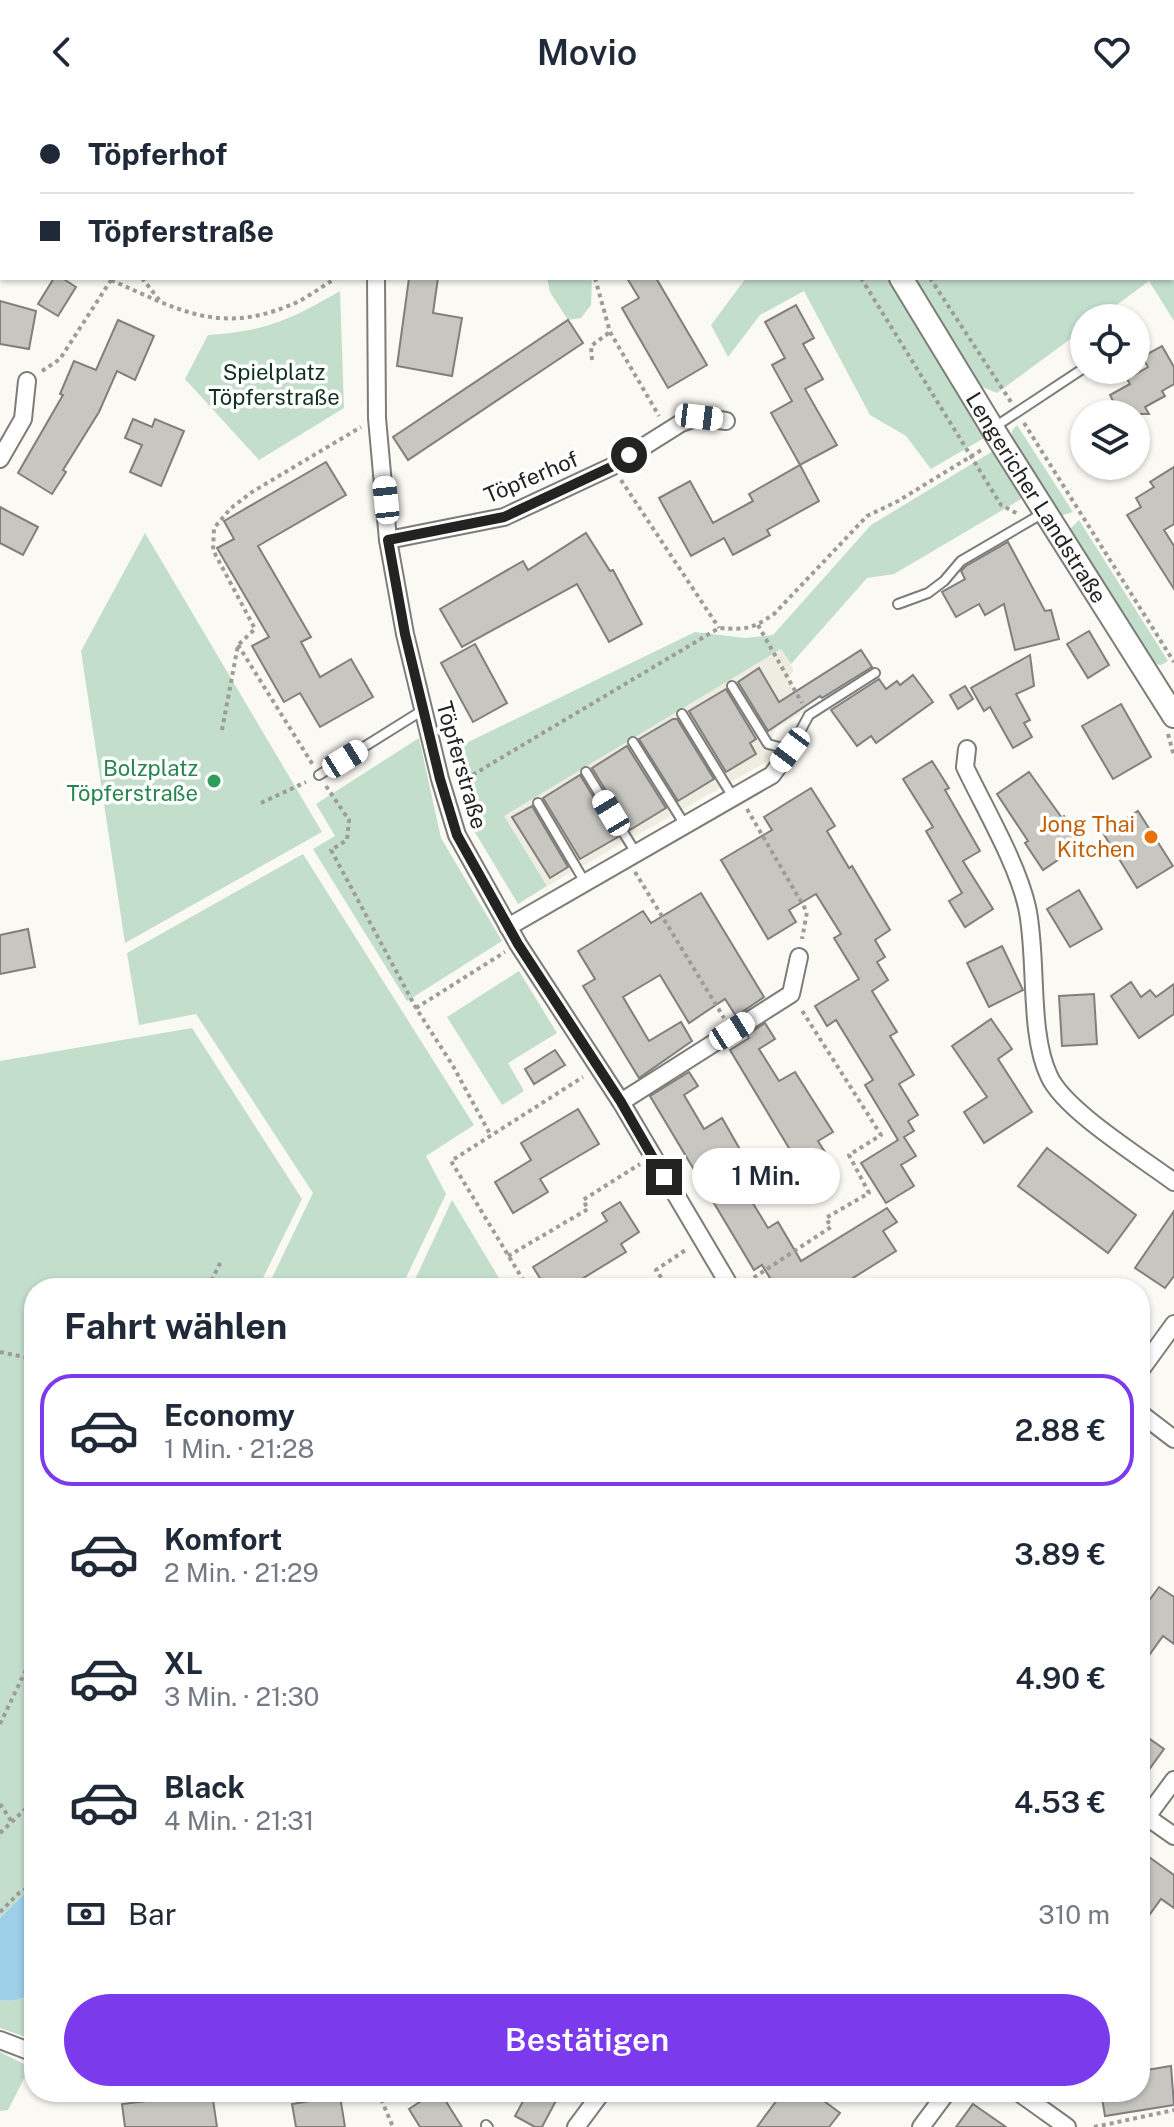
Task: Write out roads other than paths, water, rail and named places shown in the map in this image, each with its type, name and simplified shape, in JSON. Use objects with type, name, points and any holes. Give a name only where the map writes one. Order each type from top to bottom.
[{"type":"main road","name":"Lengericher Landstraße","points":[[902,280],[996,434],[1036,517],[1174,716]]},
{"type":"street","name":"Töpferstraße","points":[[376,280],[377,418],[388,540],[405,634],[457,835],[518,944],[621,1102],[725,1278]]},
{"type":"street","points":[[0,459],[23,419],[27,381]]},
{"type":"street","name":"Töpferhof","points":[[388,540],[504,517],[611,467],[668,431],[699,417],[726,421]]},
{"type":"street","points":[[967,749],[965,767],[1019,880],[1027,906],[1040,1048],[1049,1078],[1070,1105],[1174,1182]]},
{"type":"street","points":[[508,927],[772,775],[790,750]]},
{"type":"street","points":[[621,1102],[791,994],[799,957]]},
{"type":"street","points":[[1150,1357],[1174,1324]]},
{"type":"street","points":[[1150,1421],[1174,1439]]},
{"type":"street","points":[[1150,1813],[1174,1780]]},
{"type":"street","points":[[1150,1825],[1174,1836]]},
{"type":"street","points":[[0,2040],[24,2049]]},
{"type":"street","points":[[576,2127],[595,2102]]},
{"type":"street","points":[[921,2127],[940,2102]]},
{"type":"street","points":[[1032,2102],[1067,2127]]},
{"type":"lane","points":[[996,434],[1017,412],[1070,377]]},
{"type":"lane","points":[[898,604],[928,593],[944,581],[961,561],[1036,517]]},
{"type":"lane","points":[[732,686],[768,744],[790,750],[809,715],[875,673]]},
{"type":"lane","points":[[319,775],[423,710]]},
{"type":"lane","points":[[682,714],[736,796]]},
{"type":"lane","points":[[633,742],[685,825]]},
{"type":"lane","points":[[586,772],[631,857]]},
{"type":"lane","points":[[538,803],[586,884]]},
{"type":"water","points":[[22,1896],[24,1996],[10,2001],[0,2000],[0,1918]]},
{"type":"place","name":"Bolzplatz Töpferstraße","points":[[214,781]]},
{"type":"place","name":"Jong Thai Kitchen","points":[[1151,837]]},
{"type":"park label","name":"Spielplatz Töpferstraße","points":[[274,384]]}]
